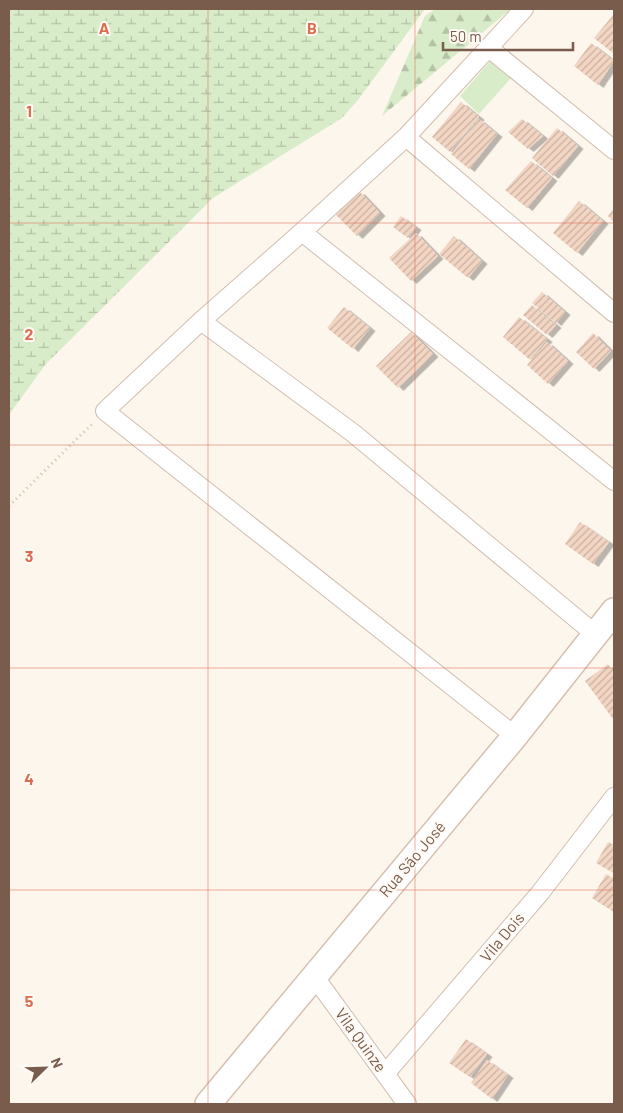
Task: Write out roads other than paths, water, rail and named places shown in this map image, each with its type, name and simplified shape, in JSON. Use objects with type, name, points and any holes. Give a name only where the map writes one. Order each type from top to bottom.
[{"type":"main road","name":"Rua São José","points":[[208,1104],[515,736],[614,611]]},
{"type":"street","points":[[515,736],[105,410],[406,137],[524,9]]},
{"type":"street","points":[[489,48],[614,150]]},
{"type":"street","points":[[406,137],[614,313]]},
{"type":"street","points":[[302,232],[614,481]]},
{"type":"street","points":[[202,321],[353,433],[595,634]]},
{"type":"street","name":"Vila Dois","points":[[385,1074],[540,892],[614,797]]},
{"type":"street","name":"Vila Quinze","points":[[314,976],[407,1104]]}]
